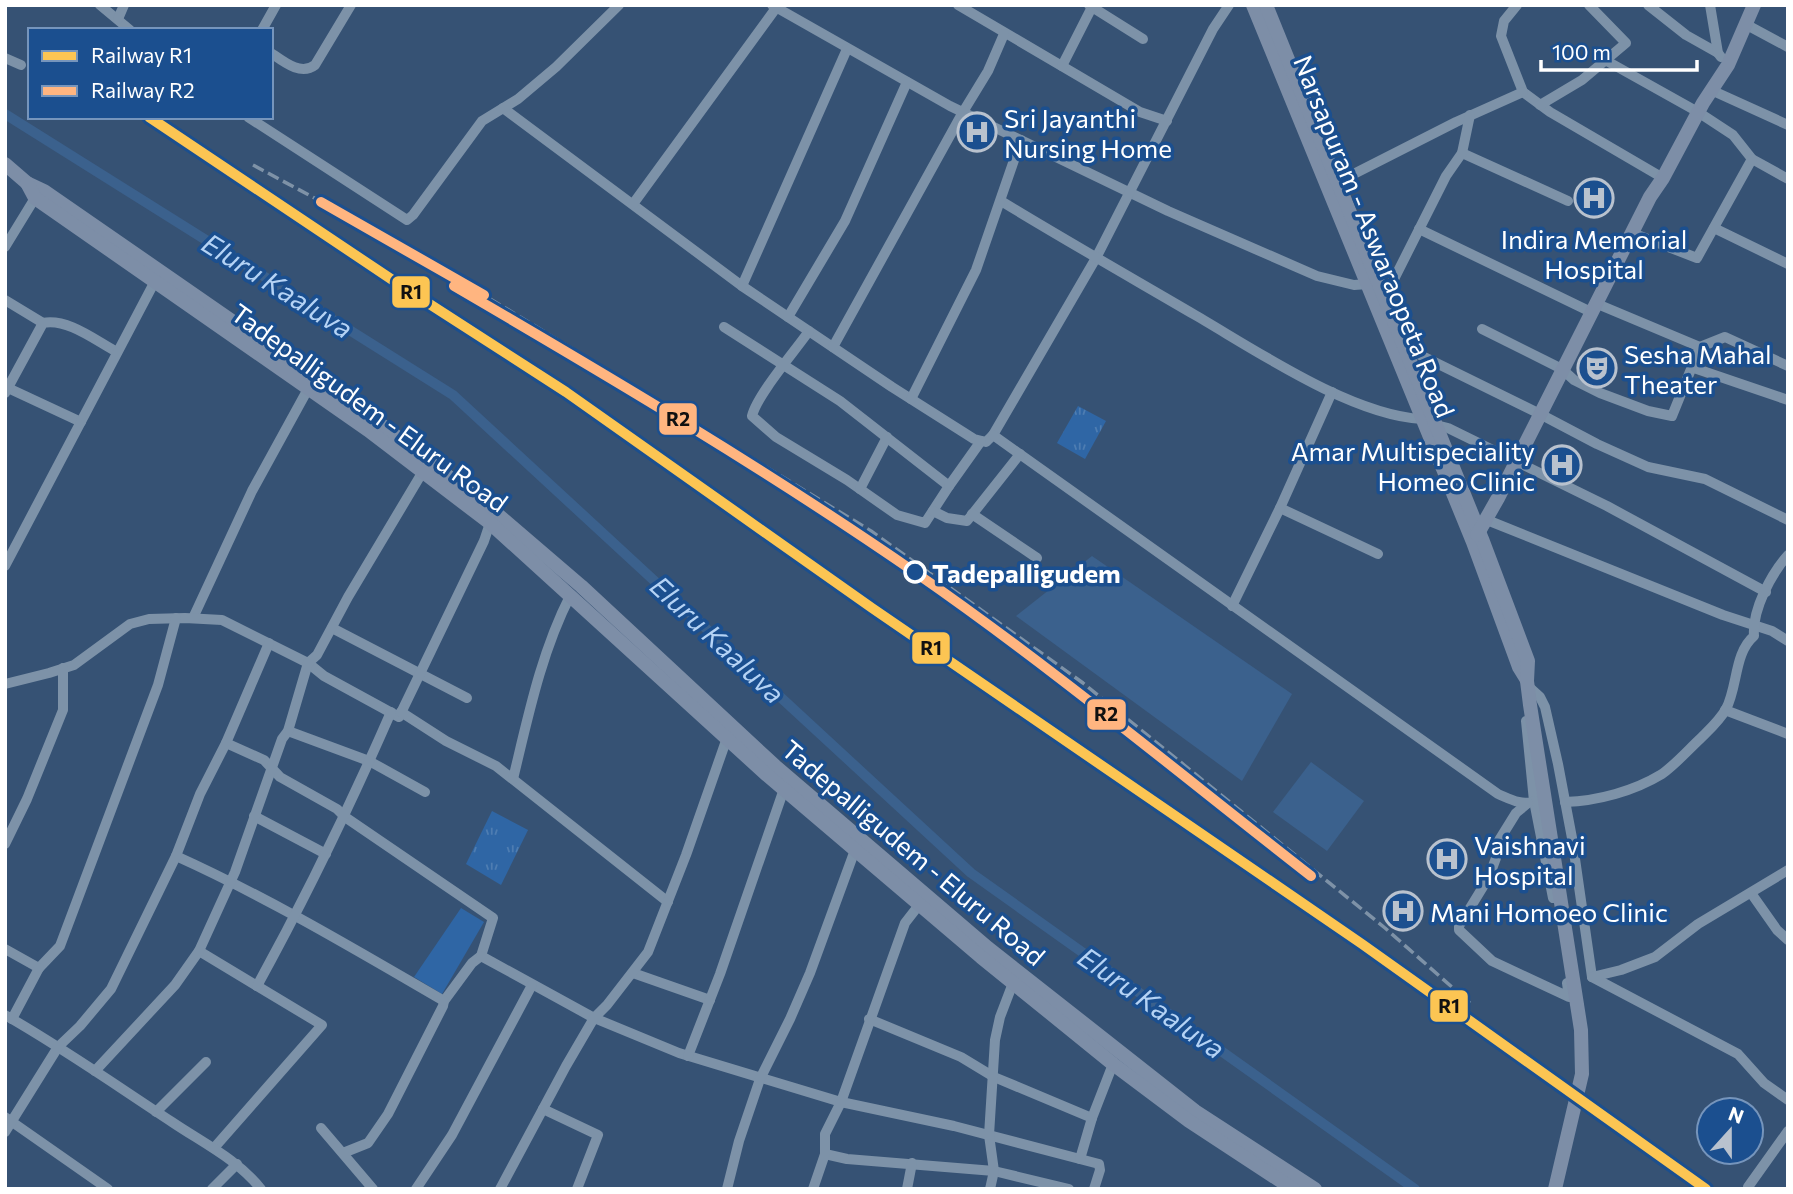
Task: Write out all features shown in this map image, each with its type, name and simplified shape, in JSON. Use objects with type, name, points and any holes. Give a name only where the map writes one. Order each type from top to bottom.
[{"type":"main road","name":"Narsapuram - Aswaraopeta Road","points":[[1253,5],[1384,299],[1429,422]]},
{"type":"main road","name":"Narsapuram - Aswaraopeta Road","points":[[1266,5],[1368,284],[1480,531],[1520,667],[1528,684],[1581,1030],[1582,1074],[1555,1189]]},
{"type":"main road","points":[[1480,531],[1632,233],[1711,90],[1723,59],[1747,25],[1754,5]]},
{"type":"main road","name":"Tadepalligudem - Eluru Road","points":[[13,173],[35,198],[368,430],[489,523],[855,850],[924,901],[1136,1074],[1189,1121],[1293,1189]]},
{"type":"main road","name":"Tadepalligudem - Eluru Road","points":[[13,173],[44,191],[160,274],[375,420],[497,514],[581,586],[1013,983],[1113,1064],[1136,1074],[1315,1189]]},
{"type":"street","points":[[100,5],[128,28]]},
{"type":"street","points":[[118,19],[124,5]]},
{"type":"street","points":[[263,28],[276,5]]},
{"type":"street","points":[[273,54],[301,70],[309,70],[315,65],[351,5]]},
{"type":"street","points":[[251,119],[407,220],[482,121],[518,99],[556,67],[619,5]]},
{"type":"street","points":[[958,5],[1140,112],[1167,121]]},
{"type":"street","points":[[503,108],[741,286],[911,399],[974,439],[986,442],[993,435],[1096,258],[1213,29],[1229,5]]},
{"type":"street","points":[[1517,5],[1504,21],[1501,36],[1523,92],[1539,105],[1663,178]]},
{"type":"street","points":[[1539,105],[1582,80],[1626,43],[1589,5]]},
{"type":"street","points":[[1648,5],[1686,35],[1723,59]]},
{"type":"street","points":[[1710,5],[1723,59]]},
{"type":"street","points":[[633,204],[774,6],[963,112],[1180,217],[1317,276],[1354,285],[1368,284]]},
{"type":"street","points":[[1062,66],[1091,6],[1106,10],[1143,39]]},
{"type":"street","points":[[1747,25],[1788,47]]},
{"type":"street","points":[[833,347],[988,71],[1004,34]]},
{"type":"street","points":[[741,286],[847,49]]},
{"type":"street","points":[[5,58],[20,65]]},
{"type":"street","points":[[1605,60],[1698,112],[1733,135],[1752,159],[1788,179]]},
{"type":"street","points":[[789,317],[845,221],[907,82]]},
{"type":"street","points":[[1711,90],[1788,125]]},
{"type":"street","points":[[1332,185],[1523,92]]},
{"type":"street","points":[[1384,299],[1446,176],[1462,153],[1470,116]]},
{"type":"street","points":[[911,399],[976,270],[1021,140]]},
{"type":"street","points":[[1462,153],[1568,201]]},
{"type":"street","points":[[1632,233],[1697,258],[1752,159]]},
{"type":"street","points":[[5,247],[35,198]]},
{"type":"street","points":[[1001,201],[1332,393],[1394,415],[1448,428],[1517,461],[1766,592]]},
{"type":"street","points":[[1714,228],[1788,264]]},
{"type":"street","points":[[1419,229],[1593,308],[1700,347],[1725,337],[1788,366]]},
{"type":"street","points":[[5,566],[155,283]]},
{"type":"street","points":[[5,300],[43,323],[52,321],[68,326],[117,352]]},
{"type":"street","points":[[43,323],[7,390],[81,422]]},
{"type":"street","points":[[724,327],[840,401],[949,486]]},
{"type":"street","points":[[1482,329],[1562,369],[1574,380],[1600,393],[1648,411],[1672,416],[1700,347]]},
{"type":"street","points":[[809,331],[754,406],[752,416],[776,437],[900,517],[925,523],[981,440]]},
{"type":"street","points":[[1406,355],[1419,354],[1648,467],[1705,479],[1788,520]]},
{"type":"street","points":[[1691,368],[1788,400]]},
{"type":"street","points":[[193,618],[253,491],[308,389]]},
{"type":"street","points":[[1231,606],[1280,508],[1332,393]]},
{"type":"street","points":[[993,435],[1498,794],[1516,801],[1531,802]]},
{"type":"street","points":[[860,489],[887,438]]},
{"type":"street","points":[[933,511],[947,518],[968,521],[1020,454]]},
{"type":"street","points":[[95,1071],[176,985],[199,951],[230,881],[282,740],[288,731],[308,663],[317,655],[422,473]]},
{"type":"street","points":[[1280,508],[1378,554]]},
{"type":"street","points":[[972,514],[1037,558]]},
{"type":"street","points":[[257,986],[296,916],[345,817],[369,761],[419,674],[484,541],[489,523]]},
{"type":"street","points":[[1480,531],[1592,564],[1772,631],[1788,641]]},
{"type":"street","points":[[1565,802],[1593,801],[1662,773],[1713,726],[1726,710],[1737,678],[1742,651],[1754,636],[1753,624],[1766,592],[1778,566],[1788,555]]},
{"type":"street","points":[[1778,566],[1788,573]]},
{"type":"street","points":[[513,779],[544,659],[555,625],[570,596]]},
{"type":"street","points":[[176,618],[158,685],[60,946],[39,968],[8,1017],[214,1148],[249,1173],[261,1189]]},
{"type":"street","points":[[5,684],[74,664],[130,624],[149,619],[222,620],[308,663],[324,676],[496,766],[668,902]]},
{"type":"street","points":[[332,628],[467,698]]},
{"type":"street","points":[[5,1132],[9,1118],[58,1047],[111,989],[176,856],[200,794],[226,743],[269,643]]},
{"type":"street","points":[[5,844],[27,799],[63,710],[63,668]]},
{"type":"street","points":[[1528,684],[1525,709],[1531,802],[1545,850],[1570,997],[1492,961],[1459,930],[1489,877],[1498,842],[1516,813],[1531,802]]},
{"type":"street","points":[[1528,684],[1545,707],[1565,802],[1592,977]]},
{"type":"street","points":[[1726,710],[1788,734]]},
{"type":"street","points":[[288,731],[369,761],[425,792]]},
{"type":"street","points":[[503,1188],[594,1018],[648,953],[727,738]]},
{"type":"street","points":[[226,743],[264,760],[280,777],[337,809],[493,918],[481,956],[472,963],[443,1001],[443,1006],[388,1114],[368,1143],[343,1153]]},
{"type":"street","points":[[688,1056],[784,789]]},
{"type":"street","points":[[254,816],[326,854]]},
{"type":"street","points":[[727,1189],[739,1141],[760,1079],[810,973],[855,850]]},
{"type":"street","points":[[176,856],[296,916],[443,1001]]},
{"type":"street","points":[[1592,977],[1621,970],[1655,957],[1698,924],[1785,876]]},
{"type":"street","points":[[1751,893],[1777,930],[1788,940]]},
{"type":"street","points":[[813,1189],[825,1154],[825,1134],[841,1102],[905,923],[924,901]]},
{"type":"street","points":[[5,948],[39,968]]},
{"type":"street","points":[[199,951],[322,1025],[214,1148]]},
{"type":"street","points":[[481,956],[594,1018],[688,1056],[841,1102],[989,1135],[1099,1164],[1100,1170],[1094,1189]]},
{"type":"street","points":[[633,974],[710,1000]]},
{"type":"street","points":[[1592,977],[1738,1054],[1764,1083],[1788,1100]]},
{"type":"street","points":[[990,1189],[993,1171],[989,1135],[995,1040],[1000,1017],[1013,983]]},
{"type":"street","points":[[416,1189],[452,1135],[531,985]]},
{"type":"street","points":[[869,1019],[961,1057],[994,1077],[1092,1118]]},
{"type":"street","points":[[156,1112],[206,1062]]},
{"type":"street","points":[[1080,1159],[1092,1118],[1113,1064]]},
{"type":"street","points":[[543,1109],[598,1135],[577,1189]]},
{"type":"street","points":[[9,1118],[108,1189]]},
{"type":"street","points":[[321,1128],[373,1189]]},
{"type":"street","points":[[1748,1187],[1788,1131]]},
{"type":"street","points":[[825,1154],[847,1159],[993,1171],[1069,1189]]},
{"type":"street","points":[[907,1189],[912,1163]]},
{"type":"street","points":[[212,1189],[237,1164]]},
{"type":"green space","points":[[1078,406],[1106,421],[1085,459],[1057,443]]},
{"type":"green space","points":[[492,811],[528,830],[501,885],[466,864]]},
{"type":"green space","points":[[461,908],[484,922],[442,994],[414,977]]},
{"type":"shaded area","points":[[1092,556],[1292,694],[1242,781],[1016,616]]},
{"type":"shaded area","points":[[1311,762],[1364,801],[1327,851],[1273,812]]},
{"type":"waterway","name":"Eluru Kaaluva","points":[[5,114],[453,395],[971,873],[1415,1189]]},
{"type":"railway","points":[[253,165],[374,230],[871,531],[1083,683],[1385,928],[1470,1003]]},
{"type":"rail line","name":"R1","points":[[152,119],[566,392],[872,608],[1362,944],[1706,1189]]},
{"type":"rail line","name":"R2","points":[[321,202],[484,295]]},
{"type":"rail line","name":"R2","points":[[454,286],[745,461],[916,573],[1067,684],[1311,876]]},
{"type":"place","name":"Sri Jayanthi Nursing Home","points":[[977,132]]},
{"type":"place","name":"Indira Memorial Hospital","points":[[1594,198]]},
{"type":"place","name":"Sesha Mahal Theater","points":[[1597,368]]},
{"type":"place","name":"Amar Multispeciality Homeo Clinic","points":[[1562,465]]},
{"type":"place","name":"Tadepalligudem","points":[[915,572]]},
{"type":"place","name":"Vaishnavi Hospital","points":[[1447,859]]},
{"type":"place","name":"Mani Homoeo Clinic","points":[[1403,911]]}]
